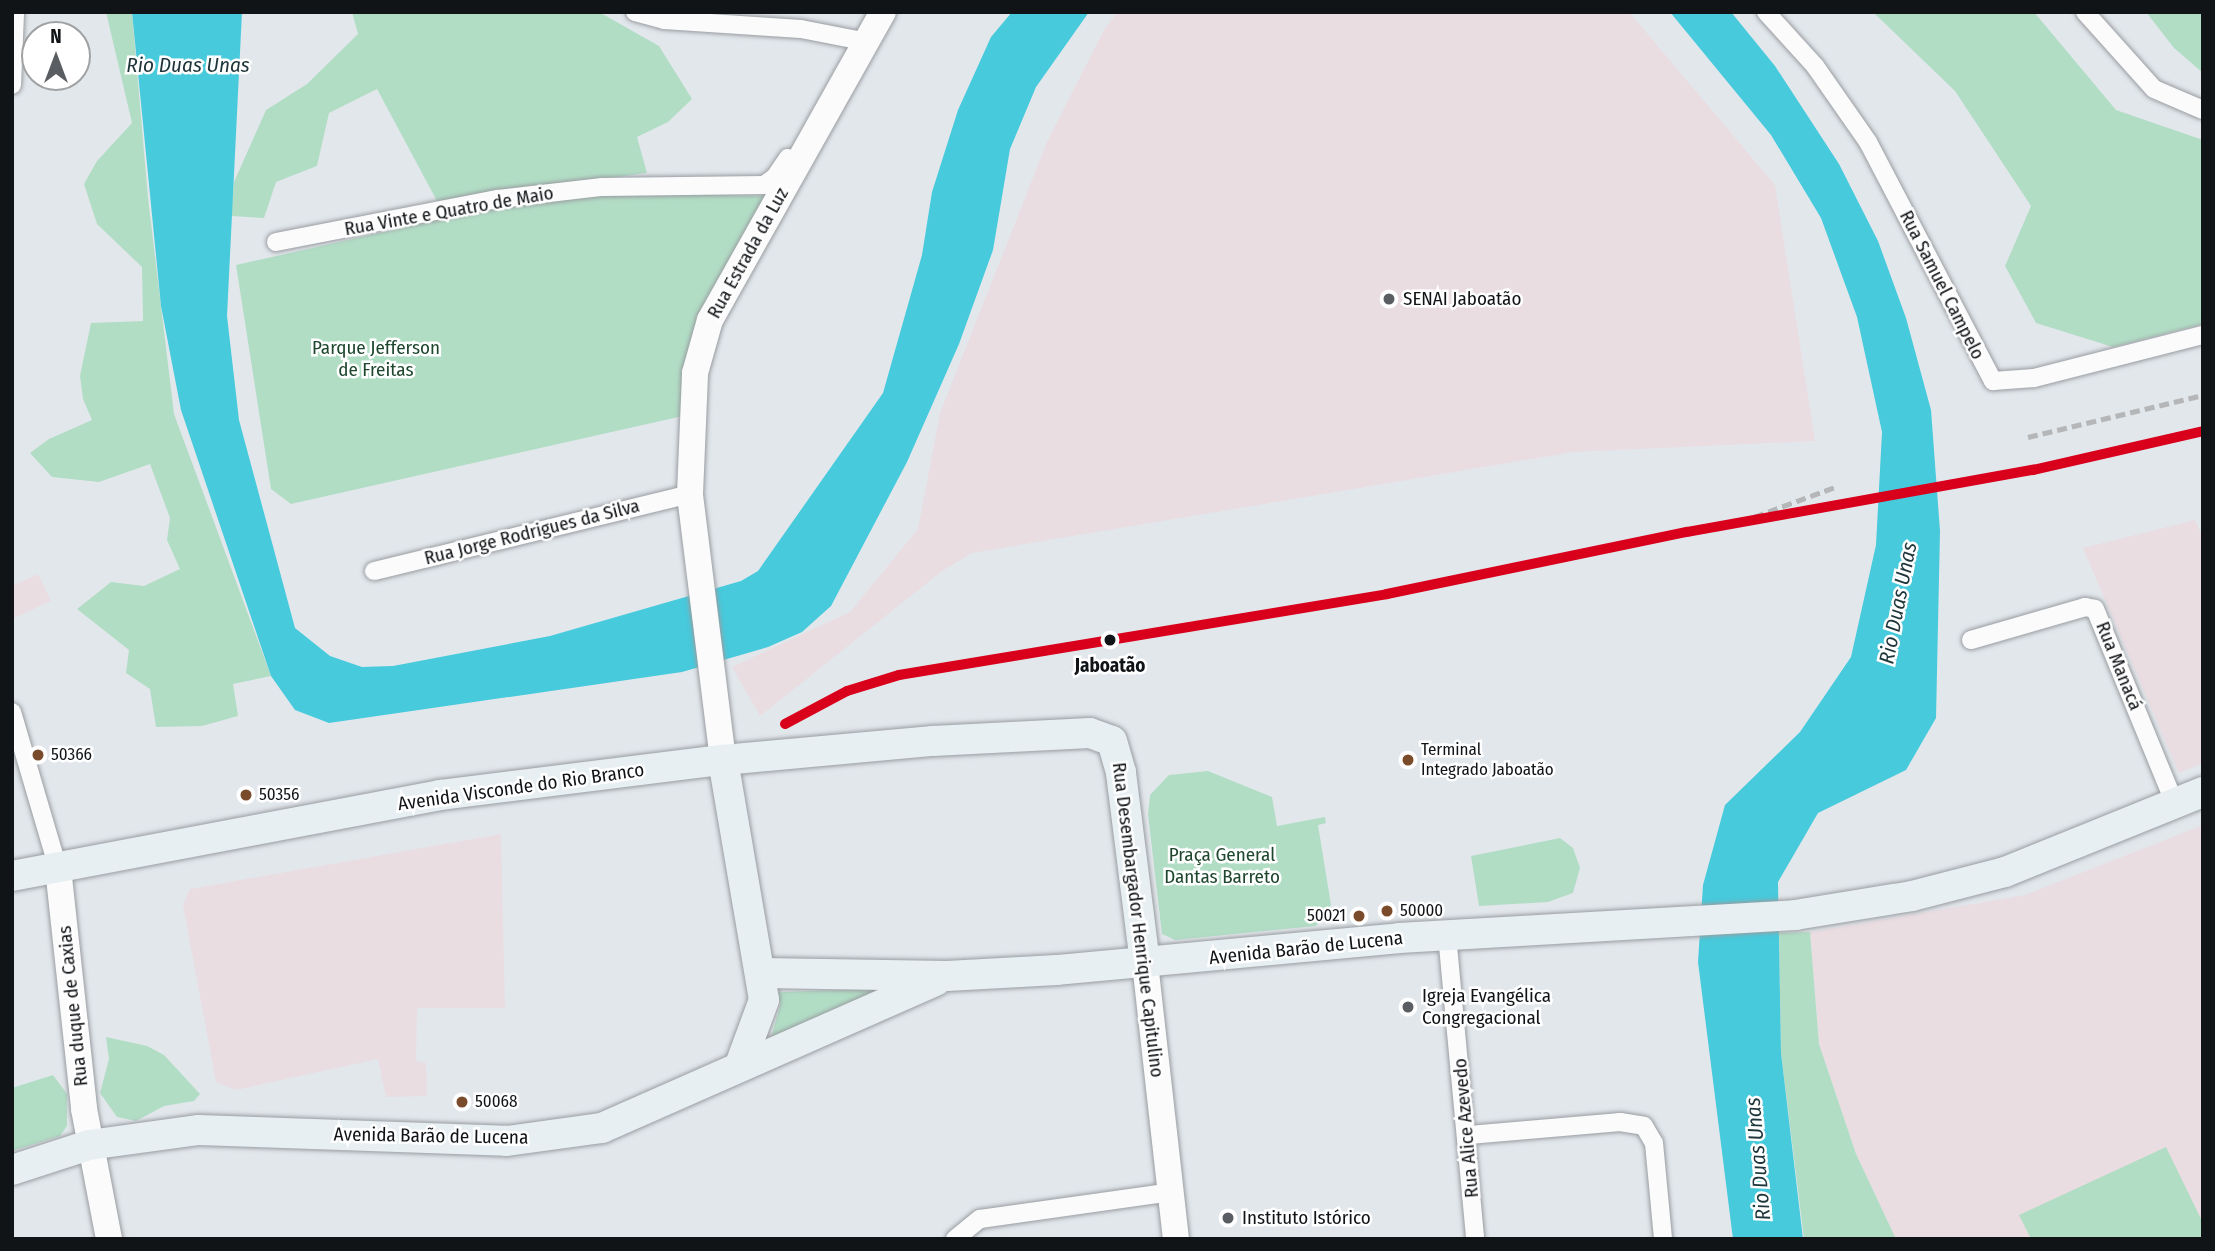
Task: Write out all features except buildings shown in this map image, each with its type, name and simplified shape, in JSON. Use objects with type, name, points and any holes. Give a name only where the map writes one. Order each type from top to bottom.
[{"type":"main road","name":"Rua Estrada da Luz","points":[[723,760],[710,678],[690,494],[691,402],[710,320],[883,12]]},
{"type":"main road","name":"Rua Desembargador Henrique Capitulino","points":[[723,760],[933,741],[1077,732],[1105,737],[1112,741],[1121,773],[1176,1239]]},
{"type":"main road","name":"Avenida Visconde do Rio Branco","points":[[12,876],[426,798],[723,760]]},
{"type":"main road","points":[[723,760],[762,973],[762,1014],[740,1065]]},
{"type":"main road","name":"Avenida Barão de Lucena","points":[[762,973],[947,976],[1145,963],[1447,935],[1795,915],[1912,896],[2005,872],[2203,792]]},
{"type":"main road","name":"Rua duque de Caxias","points":[[52,869],[89,1145]]},
{"type":"main road","name":"Avenida Barão de Lucena","points":[[12,1170],[89,1145],[199,1130],[507,1141],[554,1138],[630,1118],[740,1065],[947,976]]},
{"type":"main road","points":[[89,1145],[109,1239]]},
{"type":"street","points":[[12,85],[15,12]]},
{"type":"street","points":[[635,12],[664,20],[801,29],[868,42]]},
{"type":"street","name":"Rua Samuel Campelo","points":[[1766,12],[1815,66],[1868,142],[1993,381],[2034,378],[2203,335]]},
{"type":"street","points":[[2085,12],[2154,89],[2203,110]]},
{"type":"street","name":"Rua Vinte e Quatro de Maio","points":[[276,243],[498,199],[602,187],[764,185],[775,177],[796,145],[811,141]]},
{"type":"street","name":"Rua Jorge Rodrigues da Silva","points":[[374,571],[690,494]]},
{"type":"street","name":"Rua Manacá","points":[[1971,640],[2085,607],[2095,609],[2175,804]]},
{"type":"street","points":[[12,712],[52,869],[12,862]]},
{"type":"street","name":"Rua Alice Azevedo","points":[[1447,935],[1469,1135],[1475,1239]]},
{"type":"street","points":[[1469,1135],[1620,1122],[1644,1126],[1654,1143],[1663,1239]]},
{"type":"street","points":[[955,1239],[980,1219],[1171,1192]]},
{"type":"shaded area","name":"SENAI Jaboatão","points":[[1118,12],[1629,12],[1775,185],[1815,441],[1574,452],[972,553],[942,571],[760,716],[732,667],[850,612],[918,529],[940,413],[1047,142],[1105,28]]},
{"type":"shaded area","points":[[2195,520],[2203,538],[2203,763],[2179,773],[2083,548]]},
{"type":"shaded area","points":[[38,574],[51,601],[12,619],[12,586]]},
{"type":"shaded area","points":[[2203,825],[2203,1239],[1896,1239],[1856,1154],[1819,1044],[1810,932],[2025,895]]},
{"type":"shaded area","points":[[501,834],[505,1008],[417,1008],[416,1061],[426,1063],[427,1096],[386,1097],[378,1059],[236,1090],[216,1082],[183,905],[190,889]]},
{"type":"green space","points":[[106,12],[132,12],[148,198],[174,414],[271,676],[233,684],[238,716],[202,726],[156,727],[150,689],[126,673],[129,650],[77,609],[111,582],[144,586],[180,569],[167,540],[170,518],[150,464],[99,482],[52,477],[30,453],[49,439],[92,420],[83,399],[80,376],[91,323],[143,321],[142,267],[97,224],[84,184],[97,161],[132,123]]},
{"type":"green space","points":[[352,12],[599,12],[659,46],[692,99],[668,122],[637,137],[647,173],[437,201],[377,89],[329,113],[317,166],[276,182],[264,218],[231,216],[234,182],[266,110],[307,84],[358,34]]},
{"type":"green space","points":[[1873,12],[2034,12],[2116,110],[2203,140],[2203,324],[2113,347],[2036,323],[2005,266],[2031,206],[1955,91]]},
{"type":"green space","points":[[2146,12],[2203,12],[2203,73],[2174,48]]},
{"type":"green space","name":"Parque Jefferson de Freitas","points":[[614,193],[769,196],[683,416],[291,504],[271,489],[236,265],[487,209]]},
{"type":"green space","name":"Praça General Dantas Barreto","points":[[1208,771],[1272,797],[1277,826],[1325,817],[1326,823],[1318,825],[1331,905],[1316,926],[1175,940],[1162,934],[1148,814],[1150,795],[1169,775]]},
{"type":"green space","points":[[1560,838],[1573,848],[1580,868],[1573,893],[1548,902],[1479,906],[1471,856]]},
{"type":"green space","points":[[1810,932],[1819,1044],[1856,1154],[1896,1239],[1804,1239],[1781,1053],[1779,933]]},
{"type":"green space","points":[[906,988],[770,1042],[780,1005],[778,992]]},
{"type":"green space","points":[[106,1037],[147,1046],[164,1055],[200,1094],[194,1101],[164,1106],[136,1121],[117,1117],[100,1093],[109,1059]]},
{"type":"green space","points":[[53,1075],[67,1094],[67,1126],[60,1136],[12,1151],[12,1088]]},
{"type":"green space","points":[[2166,1147],[2203,1223],[2203,1238],[2031,1239],[2019,1215]]},
{"type":"water","name":"Rio Duas Unas","points":[[132,12],[242,12],[227,316],[239,420],[295,628],[330,656],[362,667],[393,666],[550,636],[741,581],[758,571],[883,393],[922,255],[932,192],[958,110],[991,37],[1012,12],[1089,12],[1036,87],[1010,149],[993,250],[959,344],[907,462],[831,606],[802,632],[768,647],[682,672],[329,723],[295,710],[271,676],[181,410],[161,306]]},
{"type":"water","name":"Rio Duas Unas","points":[[1670,12],[1731,12],[1775,66],[1839,164],[1878,241],[1906,318],[1931,410],[1940,531],[1936,718],[1906,770],[1818,813],[1778,882],[1781,1053],[1803,1239],[1733,1239],[1698,962],[1703,885],[1725,805],[1800,732],[1851,657],[1876,545],[1882,432],[1857,317],[1821,218],[1771,135]]},
{"type":"railway","points":[[2028,437],[2203,395]]},
{"type":"railway","points":[[1740,522],[1835,487]]},
{"type":"transit line","points":[[785,724],[847,691],[899,675],[1387,594],[1687,532],[2033,470],[2203,431]]},
{"type":"place","name":"SENAI Jaboatão","points":[[1389,299]]},
{"type":"place","name":"Jaboatão","points":[[1110,640]]},
{"type":"place","name":"50366","points":[[38,755]]},
{"type":"place","name":"Terminal Integrado Jaboatão","points":[[1408,760]]},
{"type":"place","name":"50356","points":[[246,795]]},
{"type":"place","name":"50000","points":[[1387,911]]},
{"type":"place","name":"50021","points":[[1359,916]]},
{"type":"place","name":"Igreja Evangélica Congregacional","points":[[1408,1007]]},
{"type":"place","name":"50068","points":[[462,1102]]},
{"type":"place","name":"Instituto Istórico","points":[[1228,1218]]}]
